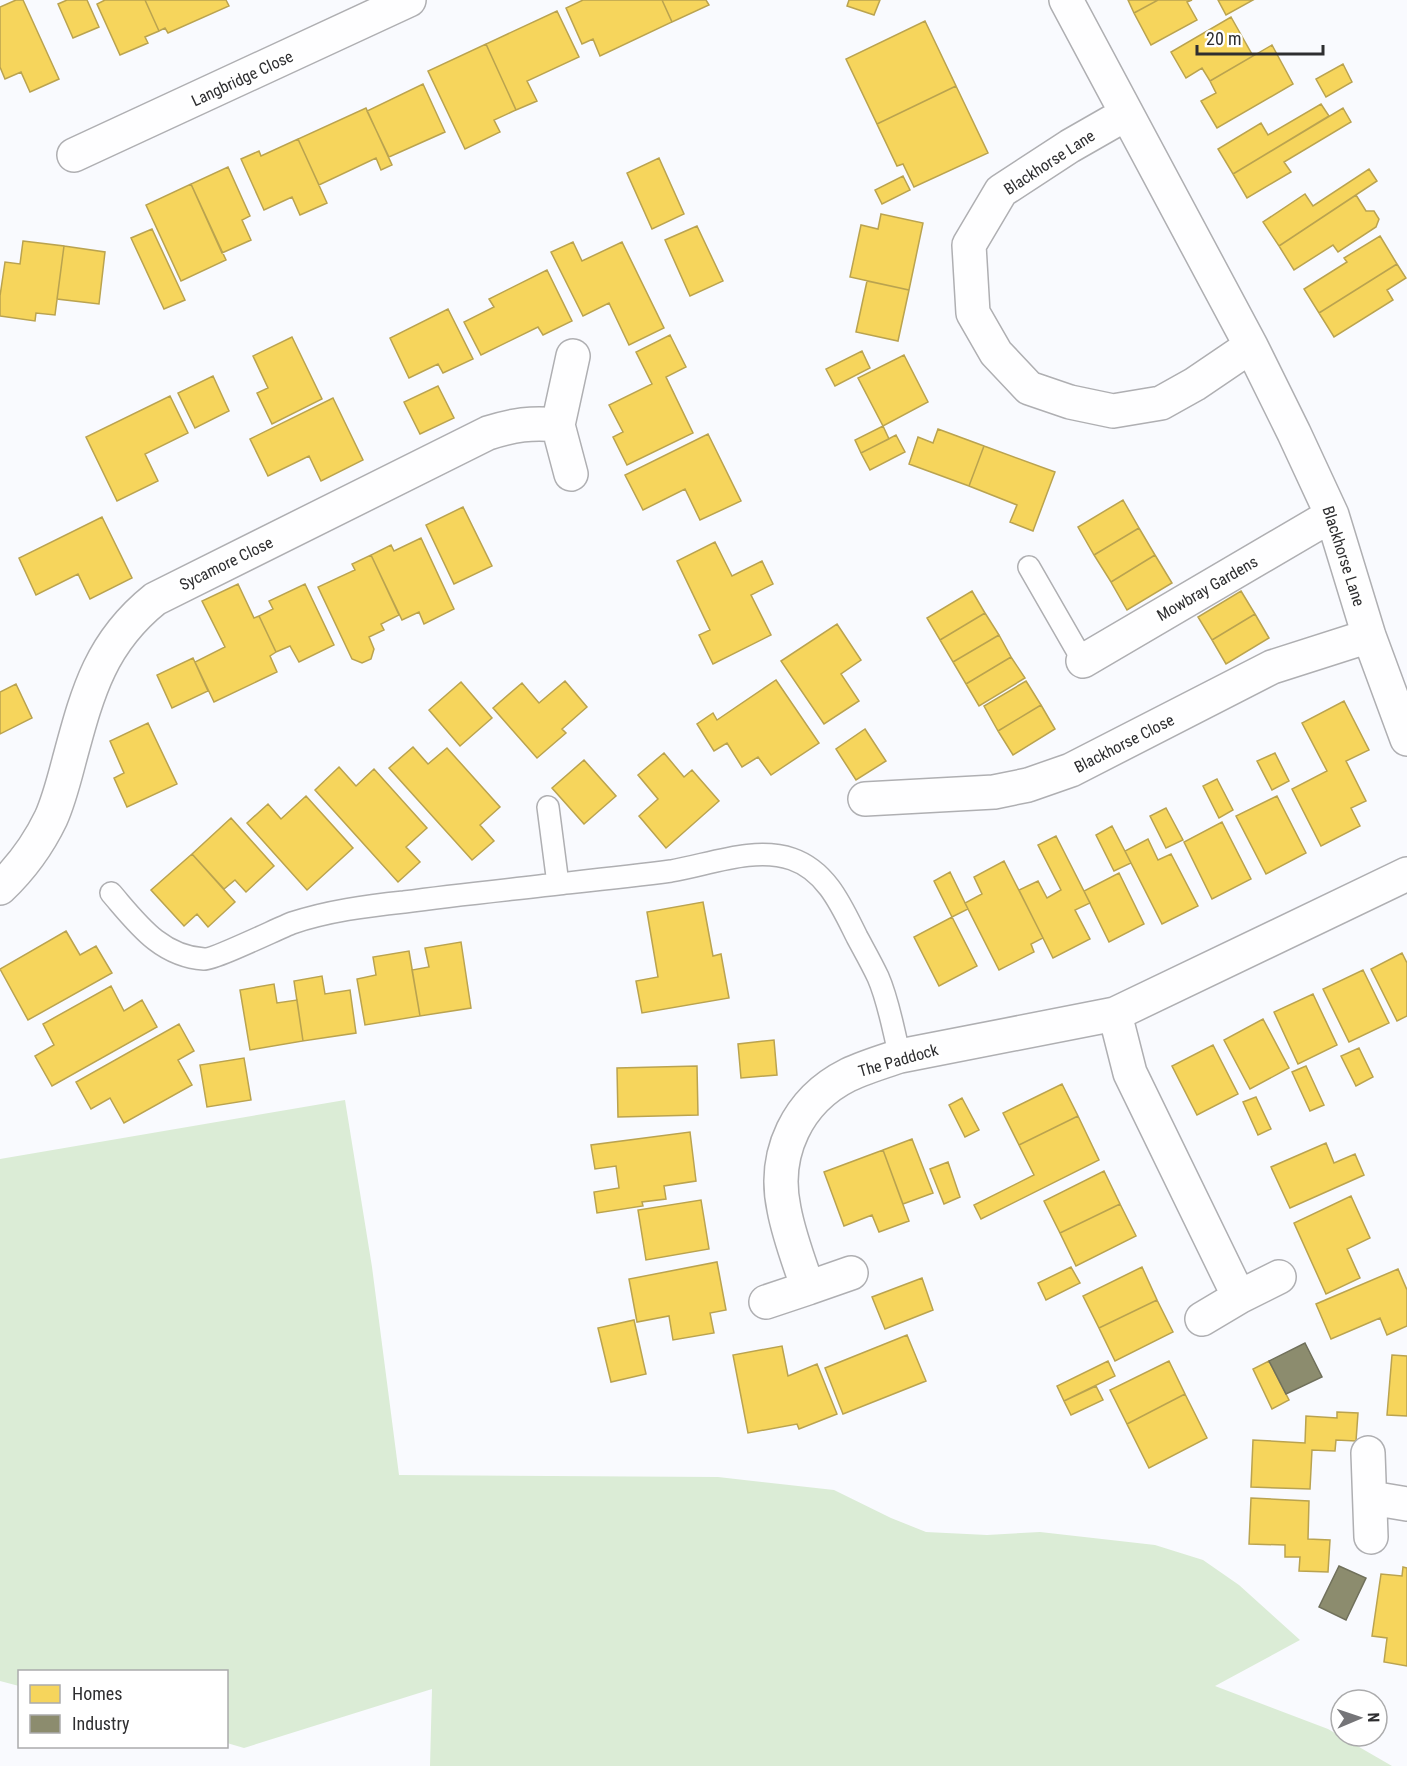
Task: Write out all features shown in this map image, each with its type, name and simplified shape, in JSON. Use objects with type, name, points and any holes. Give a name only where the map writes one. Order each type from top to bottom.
[{"type":"street","name":"Langbridge Close","points":[[75,155],[409,0]]},
{"type":"street","name":"Blackhorse Lane","points":[[1066,0],[1251,346],[1332,515],[1370,636],[1407,737]]},
{"type":"street","name":"Blackhorse Lane","points":[[1126,114],[1070,146],[1001,191],[969,245],[973,313],[996,353],[1029,388],[1070,402],[1113,411],[1161,403],[1195,384],[1251,346]]},
{"type":"street","points":[[571,474],[558,425],[573,356]]},
{"type":"street","name":"Sycamore Close","points":[[0,888],[32,851],[51,818],[63,784],[88,693],[101,663],[134,615],[154,599],[177,587],[489,433],[512,425],[528,423],[558,425]]},
{"type":"street","name":"Mowbray Gardens","points":[[1083,661],[1332,515]]},
{"type":"street","name":"Blackhorse Close","points":[[865,799],[994,792],[1028,785],[1071,770],[1272,667],[1370,636]]},
{"type":"street","name":"The Paddock","points":[[807,1288],[783,1207],[781,1178],[784,1149],[808,1106],[846,1076],[900,1056],[1115,1014],[1407,874]]},
{"type":"street","points":[[1115,1014],[1130,1073],[1239,1297]]},
{"type":"street","points":[[766,1302],[851,1273]]},
{"type":"street","points":[[1202,1319],[1279,1277]]},
{"type":"street","points":[[1368,1454],[1371,1537]]},
{"type":"street","points":[[1371,1498],[1407,1504]]},
{"type":"lane","points":[[1029,567],[1083,661]]},
{"type":"lane","points":[[548,807],[558,884]]},
{"type":"lane","points":[[111,892],[147,933],[166,949],[185,956],[207,960],[304,919],[363,907],[672,870],[750,855],[791,858],[817,874],[834,892],[878,978],[889,1010],[900,1056]]},
{"type":"green space","points":[[345,1100],[372,1267],[399,1475],[718,1477],[834,1490],[926,1532],[987,1535],[1040,1532],[1155,1545],[1203,1560],[1239,1585],[1300,1640],[1215,1686],[1328,1729],[1329,1748],[1361,1748],[1392,1766],[430,1766],[432,1689],[244,1748],[228,1743],[228,1670],[18,1670],[18,1686],[0,1681],[0,1159]]},
{"type":"building: Homes","points":[[16,0],[23,0],[59,79],[30,92],[21,72],[5,79],[0,67],[0,7]]},
{"type":"building: Homes","points":[[67,0],[87,0],[99,27],[73,38],[58,4]]},
{"type":"building: Homes","points":[[105,0],[145,0],[159,31],[145,37],[148,43],[120,55],[97,4]]},
{"type":"building: Homes","points":[[145,0],[226,0],[229,6],[168,33],[165,28],[159,31]]},
{"type":"building: Homes","points":[[583,0],[662,0],[672,22],[600,56],[593,39],[582,44],[566,8]]},
{"type":"building: Homes","points":[[662,0],[706,0],[709,5],[672,22]]},
{"type":"building: Homes","points":[[849,0],[880,0],[874,15],[847,6]]},
{"type":"building: Homes","points":[[1128,0],[1158,0],[1134,13]]},
{"type":"building: Homes","points":[[1158,0],[1192,0],[1187,2],[1197,20],[1151,45],[1134,13]]},
{"type":"building: Homes","points":[[1218,0],[1253,0],[1226,15]]},
{"type":"building: Homes","points":[[557,11],[579,57],[527,81],[537,101],[516,110],[486,44]]},
{"type":"building: Homes","points":[[1231,17],[1253,56],[1210,81],[1202,68],[1186,78],[1171,52]]},
{"type":"building: Homes","points":[[925,21],[956,86],[877,124],[846,59]]},
{"type":"building: Homes","points":[[486,44],[516,110],[494,120],[500,132],[465,149],[428,71]]},
{"type":"building: Homes","points":[[1272,45],[1293,84],[1217,128],[1201,101],[1216,93],[1210,81]]},
{"type":"building: Homes","points":[[1343,64],[1352,82],[1326,97],[1316,79]]},
{"type":"building: Homes","points":[[423,84],[445,132],[389,157],[367,111]]},
{"type":"building: Homes","points":[[956,86],[988,153],[914,187],[903,164],[897,166],[877,124]]},
{"type":"building: Homes","points":[[1321,104],[1329,116],[1233,174],[1218,149],[1261,123],[1268,135]]},
{"type":"building: Homes","points":[[366,108],[392,165],[381,170],[376,158],[319,185],[298,139]]},
{"type":"building: Homes","points":[[1343,108],[1351,122],[1284,162],[1291,172],[1247,198],[1233,174]]},
{"type":"building: Homes","points":[[298,139],[327,203],[300,215],[292,197],[264,210],[241,159],[259,151],[261,156]]},
{"type":"building: Homes","points":[[659,158],[684,214],[652,229],[627,173]]},
{"type":"building: Homes","points":[[228,167],[250,216],[242,220],[251,240],[222,253],[191,184]]},
{"type":"building: Homes","points":[[1369,169],[1377,181],[1279,246],[1263,222],[1305,194],[1313,206]]},
{"type":"building: Homes","points":[[903,176],[910,190],[882,204],[875,190]]},
{"type":"building: Homes","points":[[191,184],[226,260],[181,281],[146,205]]},
{"type":"building: Homes","points":[[1356,195],[1366,211],[1374,211],[1379,219],[1376,227],[1338,252],[1333,245],[1294,270],[1279,246]]},
{"type":"building: Homes","points":[[881,214],[923,223],[909,290],[850,277],[861,225],[878,229]]},
{"type":"building: Homes","points":[[697,226],[723,281],[690,296],[665,240]]},
{"type":"building: Homes","points":[[152,229],[185,300],[164,309],[131,238]]},
{"type":"building: Homes","points":[[1380,236],[1397,264],[1319,313],[1304,289],[1347,262],[1344,258]]},
{"type":"building: Homes","points":[[23,241],[64,246],[55,315],[36,313],[35,321],[0,316],[0,296],[5,262],[20,264]]},
{"type":"building: Homes","points":[[573,242],[582,261],[622,242],[664,328],[629,345],[609,303],[583,316],[551,252]]},
{"type":"building: Homes","points":[[64,246],[105,252],[99,304],[57,299]]},
{"type":"building: Homes","points":[[1397,264],[1406,278],[1387,290],[1393,300],[1334,337],[1319,313]]},
{"type":"building: Homes","points":[[547,270],[572,321],[543,335],[538,327],[481,355],[464,322],[494,307],[489,299]]},
{"type":"building: Homes","points":[[867,281],[909,290],[898,341],[856,332]]},
{"type":"building: Homes","points":[[448,309],[473,359],[443,373],[438,364],[409,378],[390,338]]},
{"type":"building: Homes","points":[[670,335],[686,367],[666,377],[693,433],[627,465],[613,437],[623,432],[609,405],[652,384],[636,352]]},
{"type":"building: Homes","points":[[292,337],[322,399],[272,424],[257,393],[268,388],[253,356]]},
{"type":"building: Homes","points":[[862,351],[870,368],[835,386],[826,369]]},
{"type":"building: Homes","points":[[904,355],[928,402],[883,426],[858,378]]},
{"type":"building: Homes","points":[[213,376],[229,411],[195,428],[178,393]]},
{"type":"building: Homes","points":[[438,386],[454,418],[420,434],[404,402]]},
{"type":"building: Homes","points":[[170,396],[188,433],[145,454],[158,481],[117,501],[86,437]]},
{"type":"building: Homes","points":[[333,398],[363,460],[321,481],[309,456],[268,476],[250,439]]},
{"type":"building: Homes","points":[[883,426],[889,439],[861,453],[855,440]]},
{"type":"building: Homes","points":[[938,429],[984,446],[969,486],[909,464],[918,437],[933,443]]},
{"type":"building: Homes","points":[[708,434],[741,501],[700,520],[685,489],[643,510],[625,475]]},
{"type":"building: Homes","points":[[896,435],[905,452],[870,470],[861,453]]},
{"type":"building: Homes","points":[[984,446],[1055,472],[1033,531],[1010,522],[1017,505],[969,486]]},
{"type":"building: Homes","points":[[1123,500],[1139,528],[1094,555],[1078,527]]},
{"type":"building: Homes","points":[[463,507],[492,566],[454,584],[426,525]]},
{"type":"building: Homes","points":[[102,517],[132,578],[90,599],[78,574],[36,595],[19,558]]},
{"type":"building: Homes","points":[[1139,528],[1155,555],[1111,582],[1094,555]]},
{"type":"building: Homes","points":[[421,538],[454,609],[424,624],[419,612],[402,620],[371,555],[391,545],[394,551]]},
{"type":"building: Homes","points":[[715,542],[732,576],[762,561],[773,584],[751,595],[771,635],[713,664],[699,635],[710,630],[677,561]]},
{"type":"building: Homes","points":[[371,555],[399,615],[381,624],[384,630],[369,637],[374,649],[371,659],[362,663],[352,659],[318,587],[355,570],[352,564]]},
{"type":"building: Homes","points":[[1155,555],[1172,583],[1127,610],[1111,582]]},
{"type":"building: Homes","points":[[238,584],[254,618],[259,616],[276,652],[270,656],[277,672],[214,702],[195,662],[225,647],[202,601]]},
{"type":"building: Homes","points":[[305,584],[334,645],[299,662],[290,646],[276,652],[259,616],[273,609],[269,601]]},
{"type":"building: Homes","points":[[972,591],[985,613],[940,640],[927,618]]},
{"type":"building: Homes","points":[[1241,591],[1255,614],[1212,640],[1198,617]]},
{"type":"building: Homes","points":[[985,613],[999,635],[953,662],[940,640]]},
{"type":"building: Homes","points":[[1255,614],[1269,638],[1226,664],[1212,640]]},
{"type":"building: Homes","points":[[837,624],[861,660],[841,674],[859,701],[824,724],[781,661]]},
{"type":"building: Homes","points":[[999,635],[1011,657],[966,684],[953,662]]},
{"type":"building: Homes","points":[[1011,657],[1025,678],[979,706],[966,684]]},
{"type":"building: Homes","points":[[193,658],[208,691],[172,708],[157,675]]},
{"type":"building: Homes","points":[[776,680],[819,743],[771,775],[758,757],[742,767],[727,743],[714,751],[697,724],[713,713],[717,720]]},
{"type":"building: Homes","points":[[565,681],[587,707],[562,729],[566,733],[537,758],[493,708],[522,683],[539,703]]},
{"type":"building: Homes","points":[[1026,681],[1041,705],[998,731],[984,706]]},
{"type":"building: Homes","points":[[461,682],[492,718],[460,746],[429,710]]},
{"type":"building: Homes","points":[[16,684],[32,718],[0,734],[0,692]]},
{"type":"building: Homes","points":[[1344,701],[1369,750],[1346,761],[1366,801],[1351,808],[1360,826],[1321,846],[1292,789],[1327,771],[1302,723]]},
{"type":"building: Homes","points":[[1041,705],[1055,729],[1013,755],[998,731]]},
{"type":"building: Homes","points":[[148,723],[177,784],[127,807],[114,778],[124,773],[110,741]]},
{"type":"building: Homes","points":[[865,729],[886,761],[856,780],[836,749]]},
{"type":"building: Homes","points":[[413,747],[428,764],[447,748],[500,807],[480,825],[494,841],[472,860],[389,768]]},
{"type":"building: Homes","points":[[664,753],[684,777],[692,770],[719,801],[666,848],[639,816],[658,799],[638,775]]},
{"type":"building: Homes","points":[[1275,753],[1289,781],[1272,790],[1257,761]]},
{"type":"building: Homes","points":[[584,760],[616,796],[584,824],[552,788]]},
{"type":"building: Homes","points":[[339,767],[356,786],[374,769],[427,828],[406,847],[420,862],[398,882],[315,790]]},
{"type":"building: Homes","points":[[1217,779],[1233,810],[1219,818],[1203,786]]},
{"type":"building: Homes","points":[[306,796],[353,848],[307,890],[247,823],[268,804],[281,819]]},
{"type":"building: Homes","points":[[1277,796],[1306,853],[1266,874],[1236,816]]},
{"type":"building: Homes","points":[[1166,808],[1183,840],[1166,848],[1150,816]]},
{"type":"building: Homes","points":[[231,818],[274,866],[246,892],[235,880],[224,889],[192,854]]},
{"type":"building: Homes","points":[[1222,822],[1251,879],[1212,899],[1184,842]]},
{"type":"building: Homes","points":[[1112,826],[1131,863],[1114,871],[1096,835]]},
{"type":"building: Homes","points":[[1056,836],[1090,903],[1075,910],[1090,939],[1053,958],[1019,890],[1038,881],[1047,898],[1061,890],[1038,845]]},
{"type":"building: Homes","points":[[1148,839],[1158,860],[1171,854],[1198,906],[1162,924],[1125,851]]},
{"type":"building: Homes","points":[[192,854],[235,902],[208,927],[197,914],[184,926],[151,890]]},
{"type":"building: Homes","points":[[1004,861],[1043,938],[1031,944],[1034,952],[999,970],[965,903],[982,894],[974,877]]},
{"type":"building: Homes","points":[[950,872],[968,909],[952,917],[934,881]]},
{"type":"building: Homes","points":[[1119,873],[1144,924],[1109,942],[1084,891]]},
{"type":"building: Homes","points":[[703,902],[713,956],[721,954],[729,998],[642,1013],[636,981],[658,977],[647,912]]},
{"type":"building: Homes","points":[[952,917],[977,966],[939,986],[914,937]]},
{"type":"building: Homes","points":[[66,931],[80,955],[96,946],[112,973],[28,1020],[0,969]]},
{"type":"building: Homes","points":[[461,942],[471,1008],[420,1016],[412,970],[429,967],[425,948]]},
{"type":"building: Homes","points":[[409,951],[420,1016],[365,1025],[357,979],[376,975],[373,957]]},
{"type":"building: Homes","points":[[1402,953],[1407,963],[1407,1016],[1397,1021],[1371,969]]},
{"type":"building: Homes","points":[[1363,970],[1389,1023],[1349,1042],[1323,989]]},
{"type":"building: Homes","points":[[322,976],[325,994],[350,990],[356,1033],[303,1041],[294,981]]},
{"type":"building: Homes","points":[[274,984],[277,1003],[297,1000],[303,1041],[250,1050],[240,990]]},
{"type":"building: Homes","points":[[111,986],[124,1011],[142,1000],[157,1027],[52,1086],[35,1056],[54,1045],[43,1024]]},
{"type":"building: Homes","points":[[1313,994],[1337,1045],[1298,1064],[1274,1012]]},
{"type":"building: Homes","points":[[1263,1019],[1289,1068],[1250,1089],[1224,1040]]},
{"type":"building: Homes","points":[[179,1024],[194,1051],[178,1060],[192,1085],[124,1123],[110,1098],[91,1109],[76,1082]]},
{"type":"building: Homes","points":[[774,1040],[777,1075],[741,1078],[738,1044]]},
{"type":"building: Homes","points":[[1213,1045],[1238,1094],[1197,1115],[1172,1066]]},
{"type":"building: Homes","points":[[1359,1048],[1373,1077],[1356,1086],[1341,1056]]},
{"type":"building: Homes","points":[[244,1058],[251,1100],[207,1107],[200,1065]]},
{"type":"building: Homes","points":[[697,1066],[698,1115],[618,1117],[617,1068]]},
{"type":"building: Homes","points":[[1306,1066],[1324,1105],[1310,1111],[1292,1072]]},
{"type":"building: Homes","points":[[1062,1084],[1078,1116],[1019,1145],[1003,1113]]},
{"type":"building: Homes","points":[[1256,1097],[1271,1129],[1258,1135],[1243,1102]]},
{"type":"building: Homes","points":[[962,1098],[979,1130],[965,1137],[949,1105]]},
{"type":"building: Homes","points":[[1078,1116],[1099,1160],[981,1219],[974,1205],[1034,1175],[1019,1145]]},
{"type":"building: Homes","points":[[690,1132],[696,1181],[664,1186],[666,1199],[642,1202],[643,1206],[597,1213],[594,1192],[619,1188],[616,1166],[595,1169],[591,1145]]},
{"type":"building: Homes","points":[[912,1139],[933,1193],[903,1204],[883,1150]]},
{"type":"building: Homes","points":[[1326,1143],[1334,1163],[1355,1154],[1364,1175],[1290,1208],[1271,1167]]},
{"type":"building: Homes","points":[[883,1150],[909,1221],[879,1232],[872,1215],[844,1226],[824,1172]]},
{"type":"building: Homes","points":[[948,1162],[960,1197],[944,1204],[930,1169]]},
{"type":"building: Homes","points":[[1104,1171],[1120,1204],[1060,1233],[1044,1201]]},
{"type":"building: Homes","points":[[1351,1196],[1370,1238],[1347,1249],[1360,1278],[1326,1294],[1294,1223]]},
{"type":"building: Homes","points":[[701,1200],[709,1249],[646,1260],[638,1210]]},
{"type":"building: Homes","points":[[1120,1204],[1136,1236],[1076,1266],[1060,1233]]},
{"type":"building: Homes","points":[[717,1262],[726,1310],[710,1313],[714,1333],[673,1340],[669,1316],[637,1322],[629,1279]]},
{"type":"building: Homes","points":[[1071,1267],[1080,1283],[1046,1300],[1038,1283]]},
{"type":"building: Homes","points":[[1142,1267],[1157,1300],[1099,1328],[1083,1296]]},
{"type":"building: Homes","points":[[1398,1269],[1407,1290],[1407,1326],[1387,1335],[1380,1318],[1331,1339],[1316,1304]]},
{"type":"building: Homes","points":[[922,1278],[933,1310],[885,1329],[872,1297]]},
{"type":"building: Homes","points":[[1157,1300],[1173,1332],[1115,1361],[1099,1328]]},
{"type":"building: Homes","points":[[634,1320],[646,1374],[611,1382],[598,1328]]},
{"type":"building: Homes","points":[[907,1335],[926,1381],[843,1414],[825,1368]]},
{"type":"building: Homes","points":[[782,1346],[788,1376],[817,1364],[837,1414],[799,1429],[797,1424],[748,1433],[733,1355]]},
{"type":"building: Homes","points":[[1392,1355],[1407,1356],[1407,1416],[1387,1415]]},
{"type":"building: Homes","points":[[1108,1361],[1115,1376],[1064,1401],[1057,1386]]},
{"type":"building: Homes","points":[[1169,1361],[1185,1394],[1127,1424],[1110,1390]]},
{"type":"building: Homes","points":[[1269,1361],[1289,1400],[1272,1409],[1253,1369]]},
{"type":"building: Homes","points":[[1096,1386],[1103,1400],[1071,1415],[1064,1401]]},
{"type":"building: Homes","points":[[1185,1394],[1207,1438],[1149,1468],[1127,1424]]},
{"type":"building: Homes","points":[[1337,1412],[1358,1413],[1356,1441],[1336,1440],[1335,1451],[1312,1450],[1310,1489],[1251,1487],[1253,1440],[1305,1443],[1306,1416],[1337,1418]]},
{"type":"building: Homes","points":[[1251,1498],[1309,1501],[1308,1539],[1330,1540],[1328,1572],[1299,1571],[1300,1557],[1285,1557],[1285,1545],[1249,1544]]},
{"type":"building: Homes","points":[[1403,1567],[1407,1568],[1407,1666],[1384,1662],[1387,1638],[1372,1636],[1381,1574],[1402,1576]]},
{"type":"building: Industry","points":[[1305,1343],[1322,1377],[1286,1394],[1269,1361]]},
{"type":"building: Industry","points":[[1339,1566],[1366,1578],[1346,1620],[1319,1607]]}]
